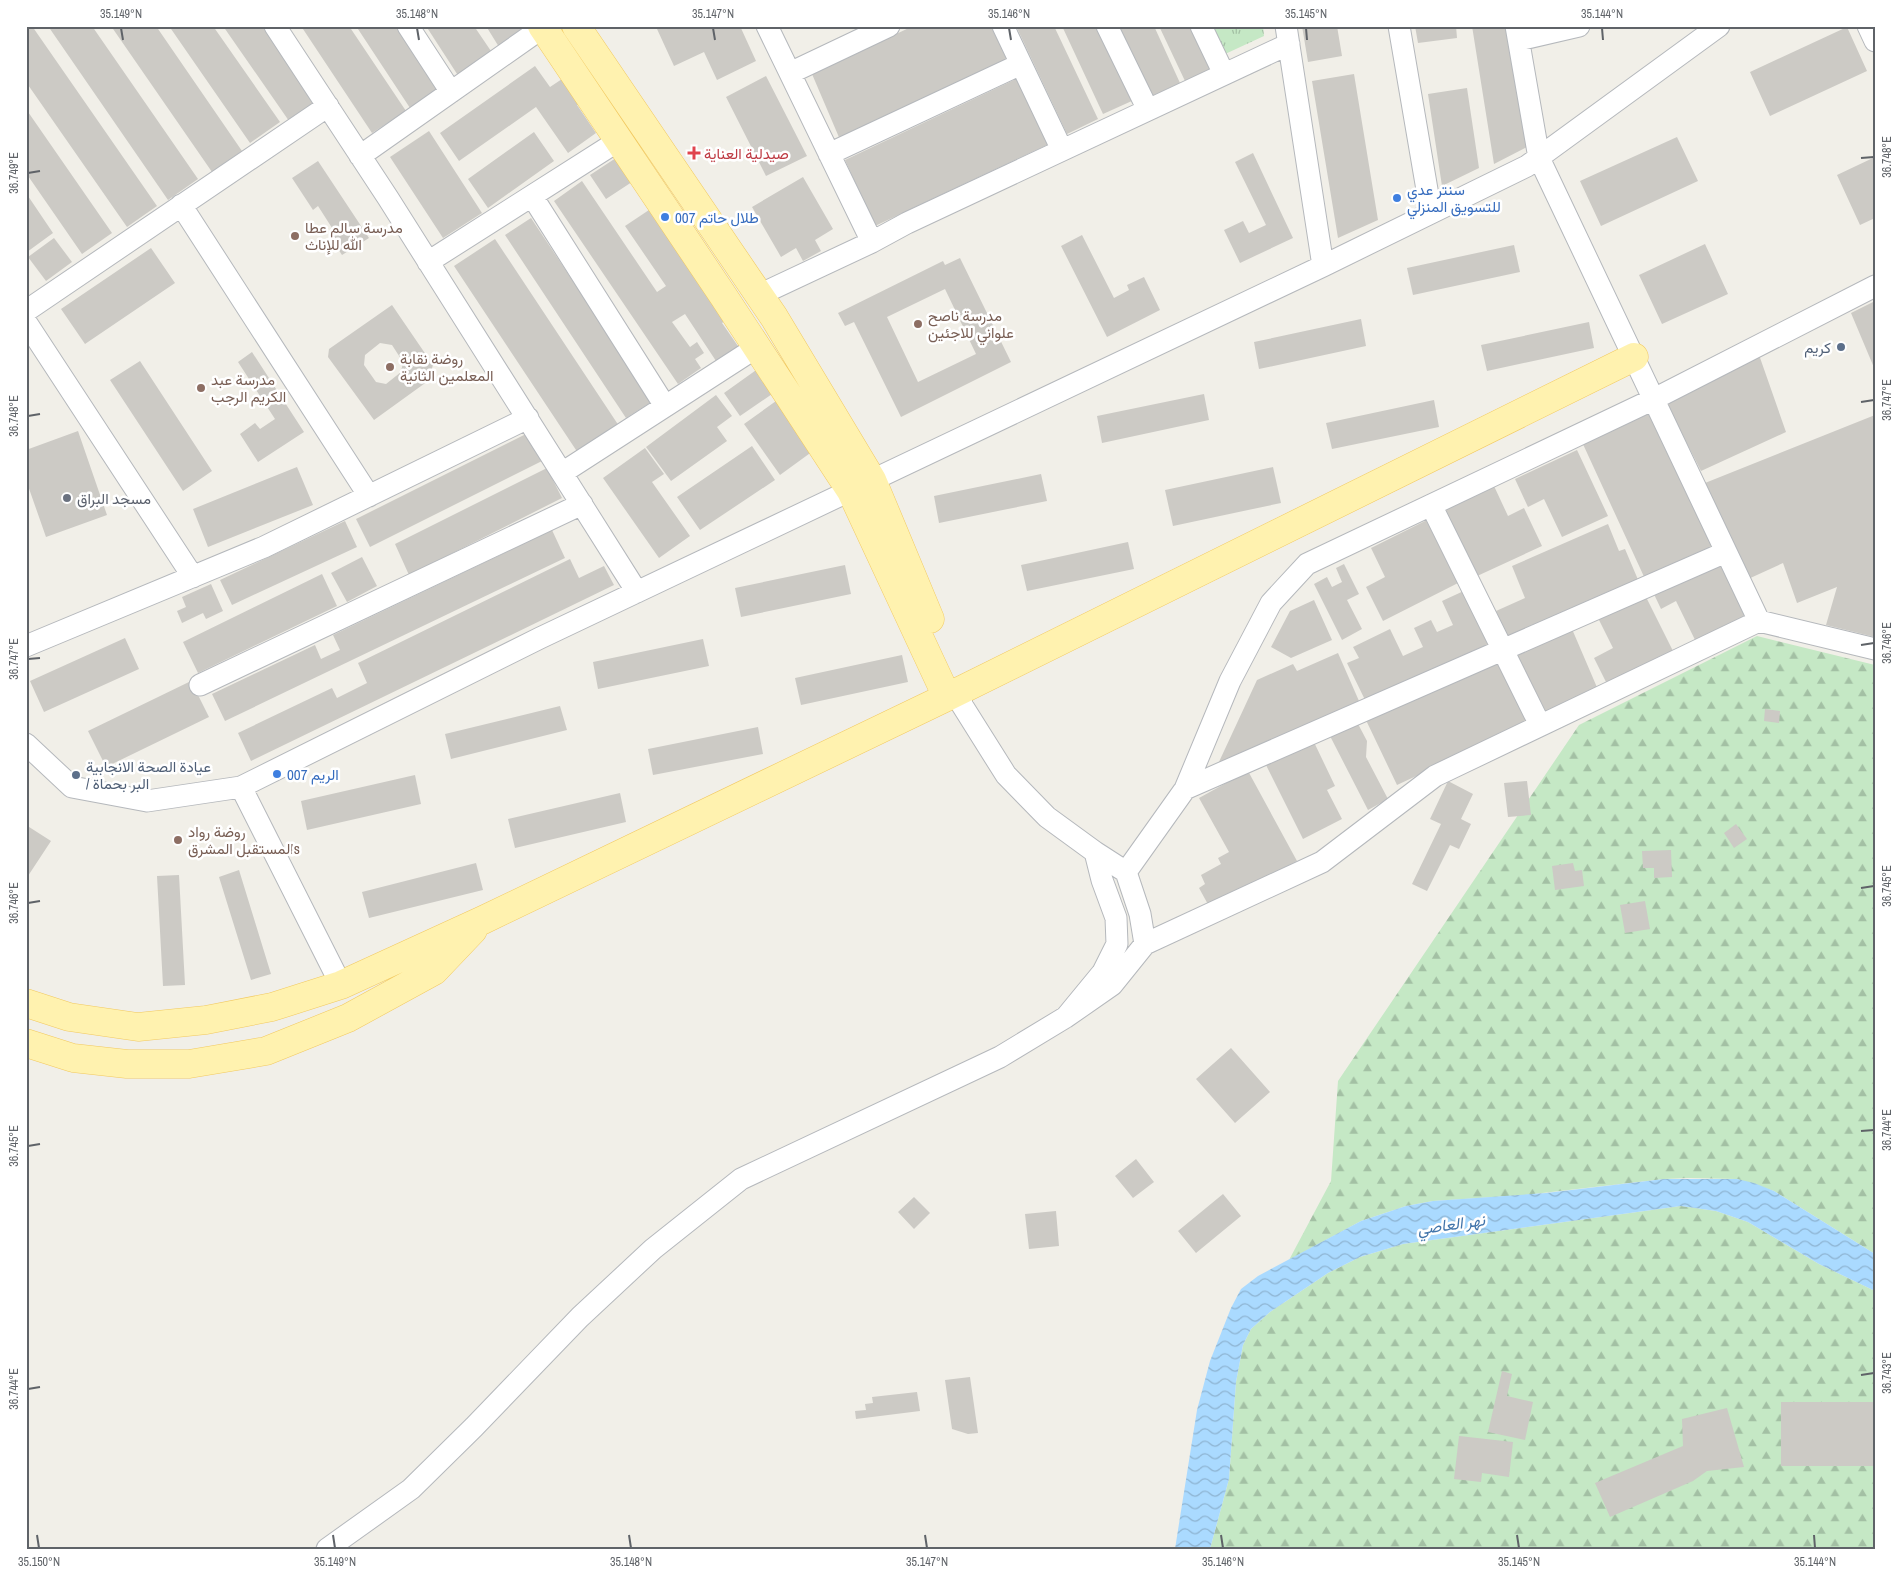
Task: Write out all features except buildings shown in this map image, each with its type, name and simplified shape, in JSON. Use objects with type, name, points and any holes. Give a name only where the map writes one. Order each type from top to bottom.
[{"type":"main road","points":[[576,26],[759,295],[861,486],[956,697]]},
{"type":"main road","points":[[542,27],[757,347],[861,486]]},
{"type":"main road","points":[[26,1003],[69,1017],[138,1027],[206,1020],[272,1007],[341,985],[956,697],[1634,357]]},
{"type":"main road","points":[[26,1043],[73,1058],[127,1064],[189,1064],[266,1051],[348,1018],[434,971],[483,920]]},
{"type":"street","points":[[275,26],[528,418],[637,592]]},
{"type":"street","points":[[408,26],[451,92]]},
{"type":"street","points":[[767,26],[872,242]]},
{"type":"street","points":[[790,73],[889,26]]},
{"type":"street","points":[[1003,26],[1062,150]]},
{"type":"street","points":[[1107,26],[1148,110]]},
{"type":"street","points":[[1201,26],[1224,74]]},
{"type":"street","points":[[1398,26],[1431,212]]},
{"type":"street","points":[[1579,26],[1518,33],[1539,158],[1759,621]]},
{"type":"street","points":[[26,744],[72,787],[148,801],[241,787],[637,592],[1323,266],[1527,166],[1719,26]]},
{"type":"street","points":[[1868,26],[1875,41]]},
{"type":"street","points":[[360,156],[542,27]]},
{"type":"street","points":[[759,295],[1224,74],[1288,35],[1323,266]]},
{"type":"street","points":[[829,154],[1021,64]]},
{"type":"street","points":[[26,311],[328,106]]},
{"type":"street","points":[[428,262],[618,141]]},
{"type":"street","points":[[532,196],[665,406]]},
{"type":"street","points":[[181,205],[369,496]]},
{"type":"street","points":[[1126,872],[1185,789],[1230,681],[1271,603],[1307,564],[1654,399],[1875,286]]},
{"type":"street","points":[[26,322],[193,577]]},
{"type":"street","points":[[562,473],[757,347]]},
{"type":"street","points":[[26,646],[264,547],[528,418]]},
{"type":"street","points":[[200,685],[582,504]]},
{"type":"street","points":[[1431,505],[1540,726]]},
{"type":"street","points":[[1185,789],[1726,552]]},
{"type":"street","points":[[327,1549],[411,1489],[587,1310],[652,1249],[741,1179],[1000,1057],[1066,1017],[1112,985],[1145,944],[1322,862],[1435,776],[1759,621],[1875,650]]},
{"type":"street","points":[[956,697],[1006,775],[1047,817],[1126,872],[1140,914],[1145,944]]},
{"type":"street","points":[[241,787],[341,985]]},
{"type":"street","points":[[1066,1017],[1103,972],[1117,944],[1116,918],[1102,880],[1095,852]]},
{"type":"green space","points":[[1209,26],[1263,26],[1264,36],[1223,55]]},
{"type":"green space","points":[[1757,636],[1875,665],[1875,1254],[1774,1191],[1737,1179],[1688,1178],[1525,1195],[1433,1201],[1406,1206],[1361,1221],[1289,1260],[1331,1181],[1338,1081],[1579,725]]},
{"type":"green space","points":[[1681,1206],[1716,1211],[1748,1222],[1819,1264],[1875,1291],[1875,1549],[1210,1549],[1229,1479],[1236,1382],[1243,1345],[1251,1329],[1270,1312],[1328,1273],[1360,1257],[1403,1244]]},
{"type":"water","name":"نهر العاصي","points":[[1664,1179],[1737,1179],[1774,1191],[1875,1254],[1875,1291],[1819,1264],[1748,1222],[1716,1211],[1681,1206],[1403,1244],[1360,1257],[1328,1273],[1270,1312],[1251,1329],[1243,1345],[1236,1382],[1229,1479],[1210,1549],[1175,1549],[1197,1410],[1210,1361],[1231,1308],[1241,1289],[1258,1276],[1361,1221],[1406,1206],[1433,1201],[1546,1193]]},
{"type":"place","name":"صيدلية العناية","points":[[694,153]]},
{"type":"place","name":"سنتر عدي للتسويق المنزلي","points":[[1397,198]]},
{"type":"place","name":"طلال حاتم 007","points":[[665,217]]},
{"type":"place","name":"مدرسة سالم عطا الله للإناث","points":[[295,236]]},
{"type":"place","name":"مدرسة ناصح علواني للاجئين","points":[[918,324]]},
{"type":"place","name":"كريم","points":[[1841,347]]},
{"type":"place","name":"روضة نقابة المعلمين الثانية","points":[[390,367]]},
{"type":"place","name":"مدرسة عبد الكريم الرجب","points":[[201,388]]},
{"type":"place","name":"مسجد البراق","points":[[67,498]]},
{"type":"place","name":"الريم 007","points":[[277,774]]},
{"type":"place","name":"عيادة الصحة الانجابية / البر بحماة","points":[[76,775]]},
{"type":"place","name":"روضة رواد المستقبل المشرقs","points":[[178,840]]}]
